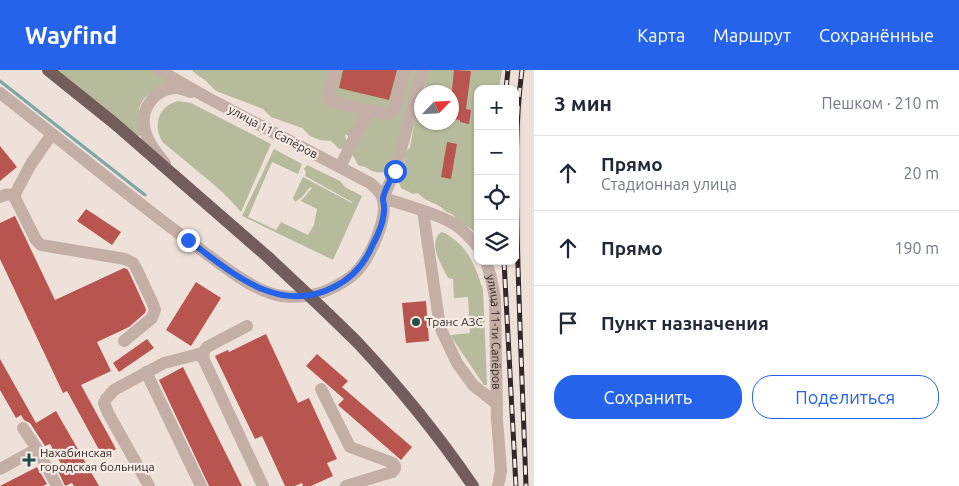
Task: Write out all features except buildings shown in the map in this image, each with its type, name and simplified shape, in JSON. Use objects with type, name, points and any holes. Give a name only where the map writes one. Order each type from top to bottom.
[{"type":"main road","points":[[48,70],[114,124],[269,258],[352,337],[395,384],[448,449],[474,486]]},
{"type":"street","name":"улица 11 Сапёров","points":[[159,70],[208,98],[370,183],[383,198]]},
{"type":"street","points":[[335,70],[328,96],[332,102],[386,114],[393,111],[405,70]]},
{"type":"street","points":[[0,94],[234,274],[264,290],[280,296],[295,297],[312,296],[343,283],[356,272],[366,259],[378,232],[384,208],[383,198],[395,171],[423,70]]},
{"type":"street","points":[[176,177],[145,133],[145,110],[152,100],[162,92],[174,88],[208,98]]},
{"type":"street","points":[[340,167],[368,110]]},
{"type":"street","points":[[14,196],[30,164],[52,134]]},
{"type":"street","points":[[0,197],[6,194],[14,196],[36,240],[41,245],[125,259],[133,263],[155,310],[152,318],[124,341]]},
{"type":"street","points":[[383,198],[450,222],[474,243]]},
{"type":"street","points":[[423,211],[440,327],[457,364],[473,385],[497,404]]},
{"type":"street","name":"улица 11-ти Сапёров","points":[[487,265],[495,298],[497,404],[501,471],[498,486]]},
{"type":"street","points":[[203,358],[207,347],[247,326]]},
{"type":"street","points":[[149,486],[104,403],[114,390],[146,372],[170,361],[198,354],[203,358],[263,486]]},
{"type":"street","points":[[146,372],[202,486]]},
{"type":"street","points":[[321,389],[350,447],[393,463],[395,466],[395,470],[392,472],[346,486]]},
{"type":"street","points":[[23,428],[57,486]]},
{"type":"street","points":[[0,468],[37,449]]},
{"type":"green space","points":[[57,70],[153,70],[174,81],[152,91],[143,100],[139,111],[140,135],[137,136]]},
{"type":"green space","points":[[192,70],[421,70],[416,85],[414,85],[414,92],[389,172],[374,172],[359,166],[352,154],[357,141],[345,134],[346,148],[339,149],[331,141],[320,140],[310,136],[302,128],[271,117],[263,109],[216,91]]},
{"type":"green space","points":[[428,70],[502,70],[500,85],[474,85],[474,231],[452,214],[426,200],[418,193],[413,194],[401,188],[399,183],[404,167],[405,153],[410,147],[414,125],[414,130],[459,130],[459,85],[425,85]]},
{"type":"green space","points":[[178,101],[191,103],[271,144],[241,212],[220,190],[162,141],[159,135],[158,122],[162,111]]},
{"type":"green space","points":[[274,149],[302,164],[298,174],[272,162],[248,217],[276,230],[281,222],[308,235],[314,225],[317,209],[301,201],[312,188],[310,187],[295,202],[293,198],[303,177],[352,203],[305,176],[306,172],[304,169],[307,165],[340,181],[345,187],[362,196],[333,260],[242,216]]},
{"type":"green space","points":[[441,232],[447,234],[461,245],[476,269],[483,290],[487,385],[484,385],[451,335],[470,333],[468,297],[454,298],[453,279],[448,278],[435,248],[435,242]]},
{"type":"waterway","points":[[0,81],[145,195]]},
{"type":"railway","points":[[506,85],[508,70]]},
{"type":"railway","points":[[522,70],[517,130],[516,189],[526,486]]},
{"type":"railway","points":[[504,265],[516,486]]},
{"type":"place","name":"Транс АЗС","points":[[416,322]]},
{"type":"place","name":"Нахабинская городская больница","points":[[29,460]]},
{"type":"route","points":[[188,240],[234,274],[280,296],[312,296],[327,291],[343,283],[356,272],[366,259],[382,221],[383,198],[395,171]]}]
